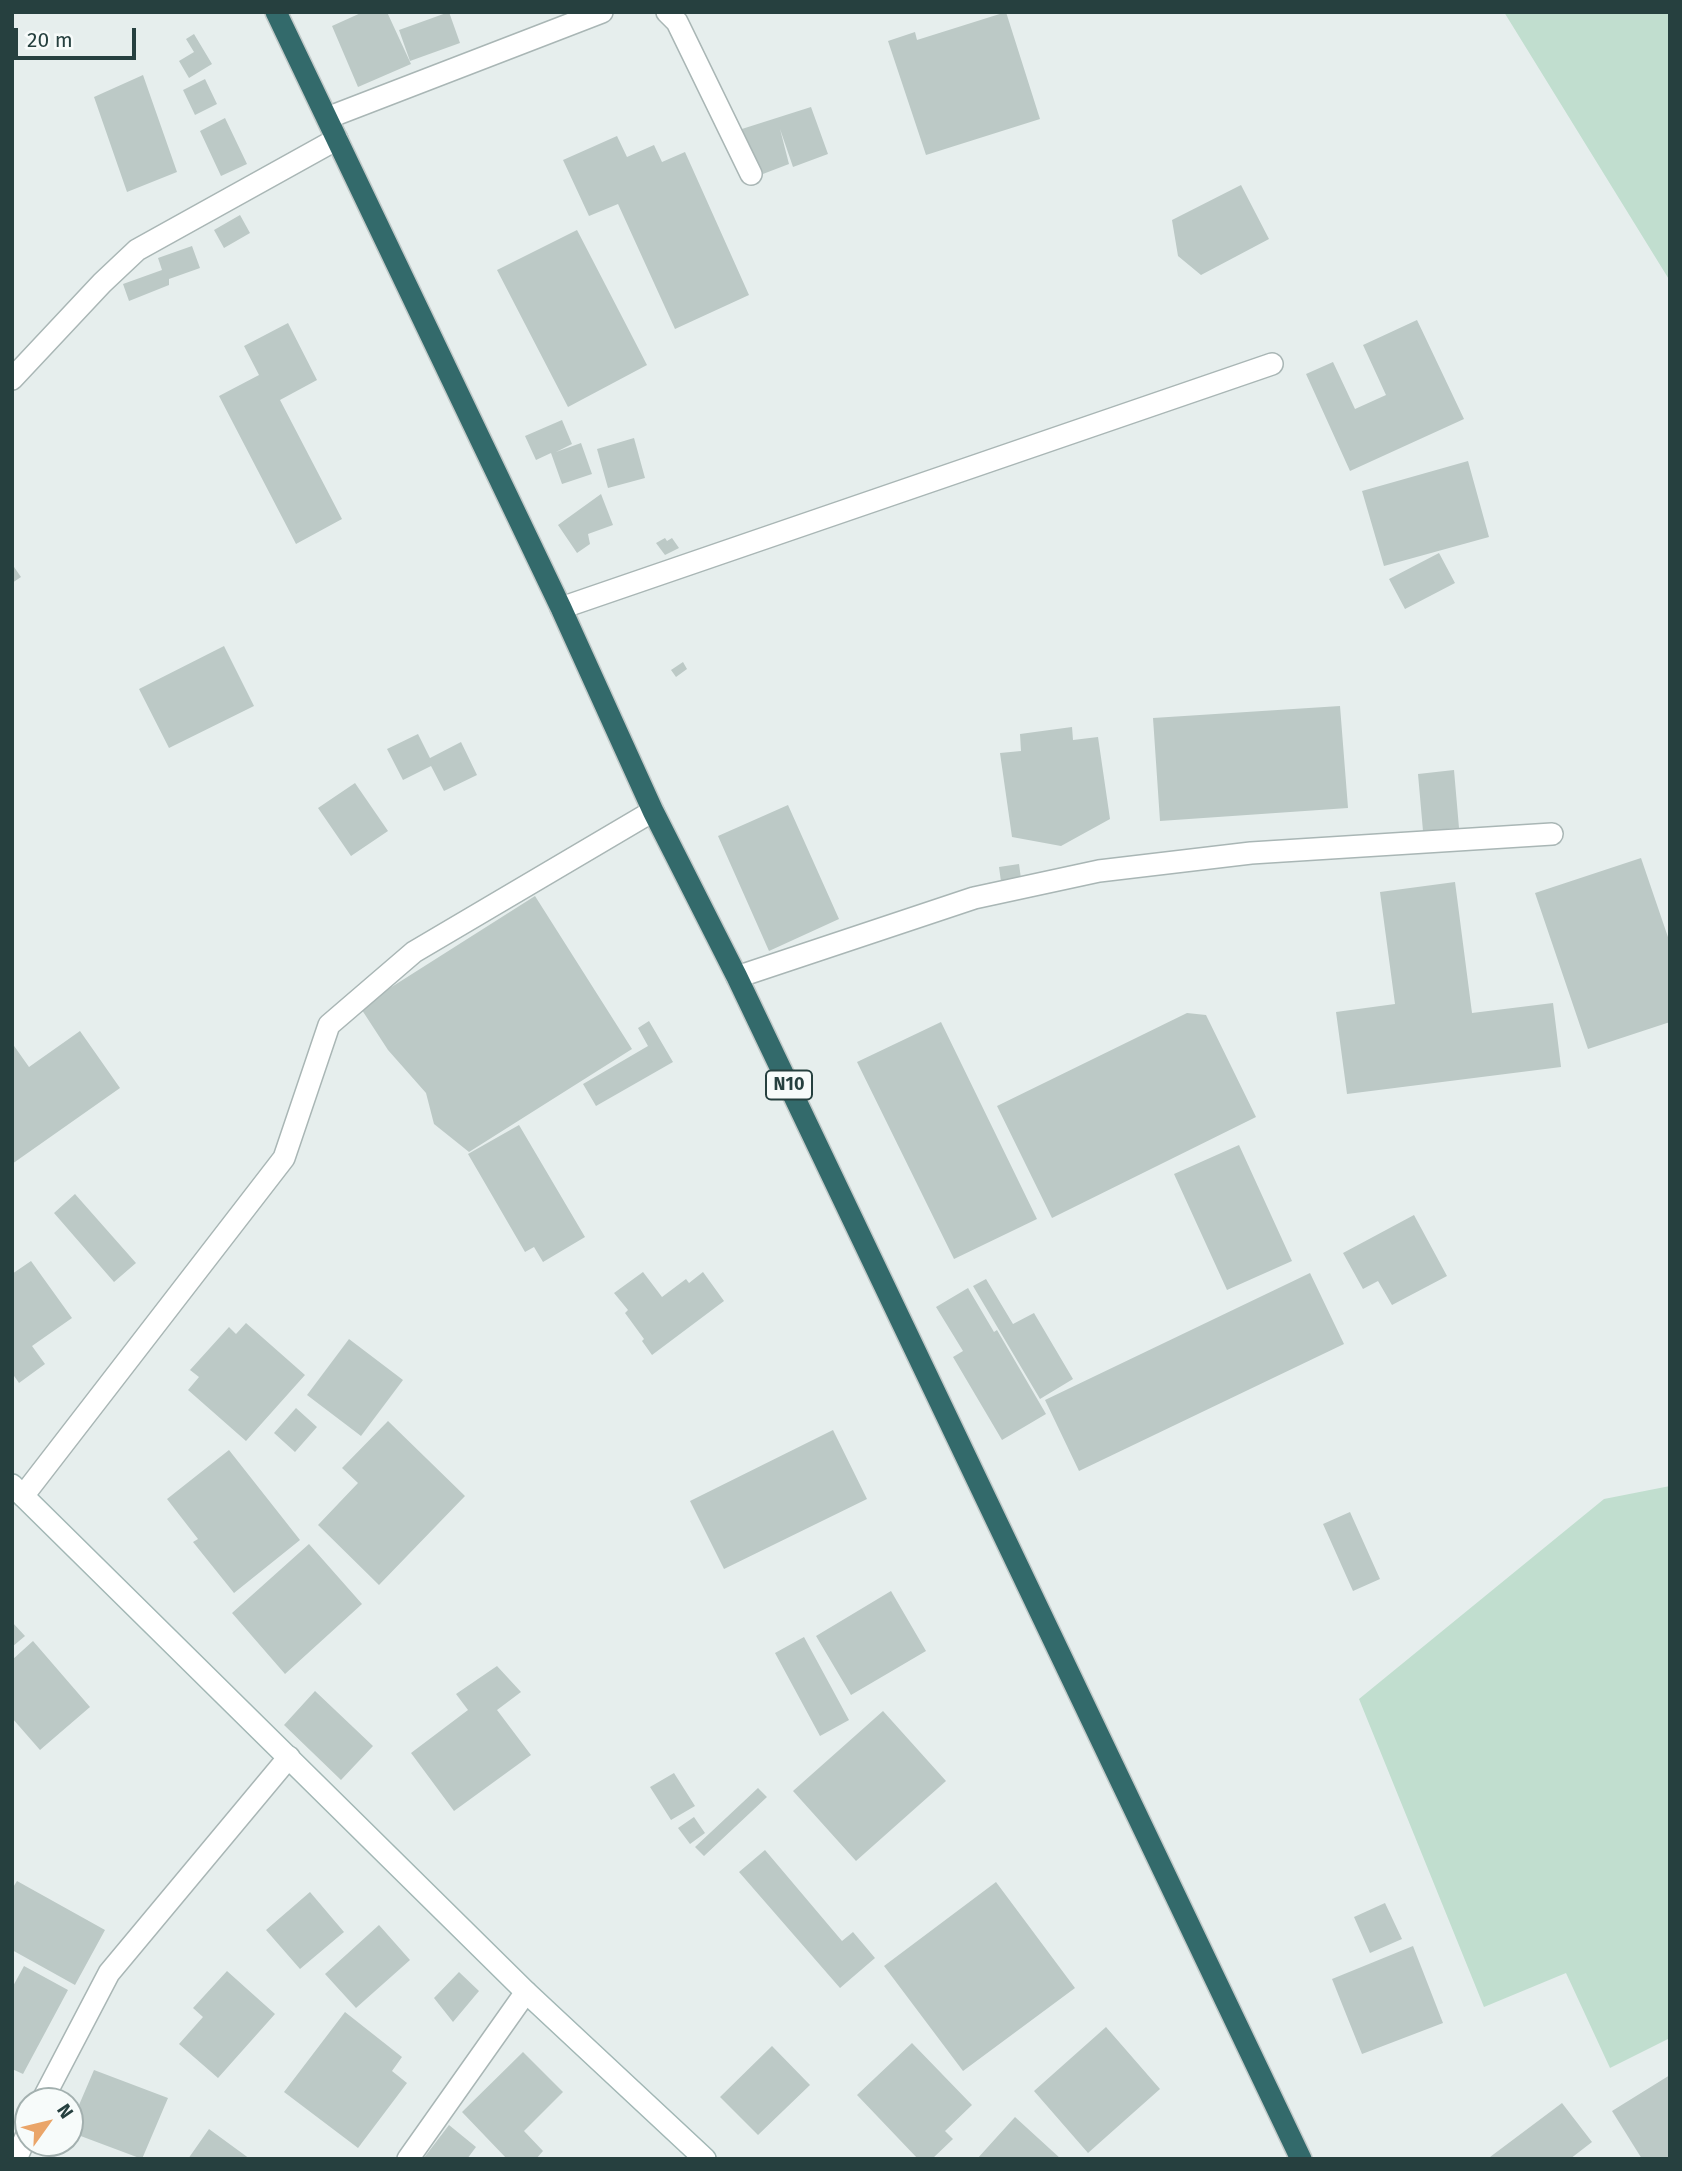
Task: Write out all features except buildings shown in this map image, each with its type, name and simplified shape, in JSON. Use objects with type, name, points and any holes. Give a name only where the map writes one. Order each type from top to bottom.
[{"type":"highway","name":"N10","points":[[276,12],[561,608],[653,811],[737,977],[1301,2159]]},
{"type":"street","points":[[327,118],[602,12]]},
{"type":"street","points":[[667,12],[677,22],[751,174]]},
{"type":"street","points":[[12,379],[102,282],[137,250],[337,139]]},
{"type":"street","points":[[561,608],[1272,365]]},
{"type":"street","points":[[653,811],[414,952],[328,1025],[284,1158],[18,1491],[526,1992],[705,2159]]},
{"type":"street","points":[[737,977],[974,898],[1099,871],[1251,853],[1552,834]]},
{"type":"street","points":[[49,2087],[109,1973],[289,1757]]},
{"type":"street","points":[[408,2159],[526,1992]]},
{"type":"green space","points":[[1504,12],[1670,12],[1670,281]]},
{"type":"green space","points":[[1670,1486],[1670,2038],[1610,2068],[1566,1973],[1484,2007],[1359,1699],[1604,1499]]}]
